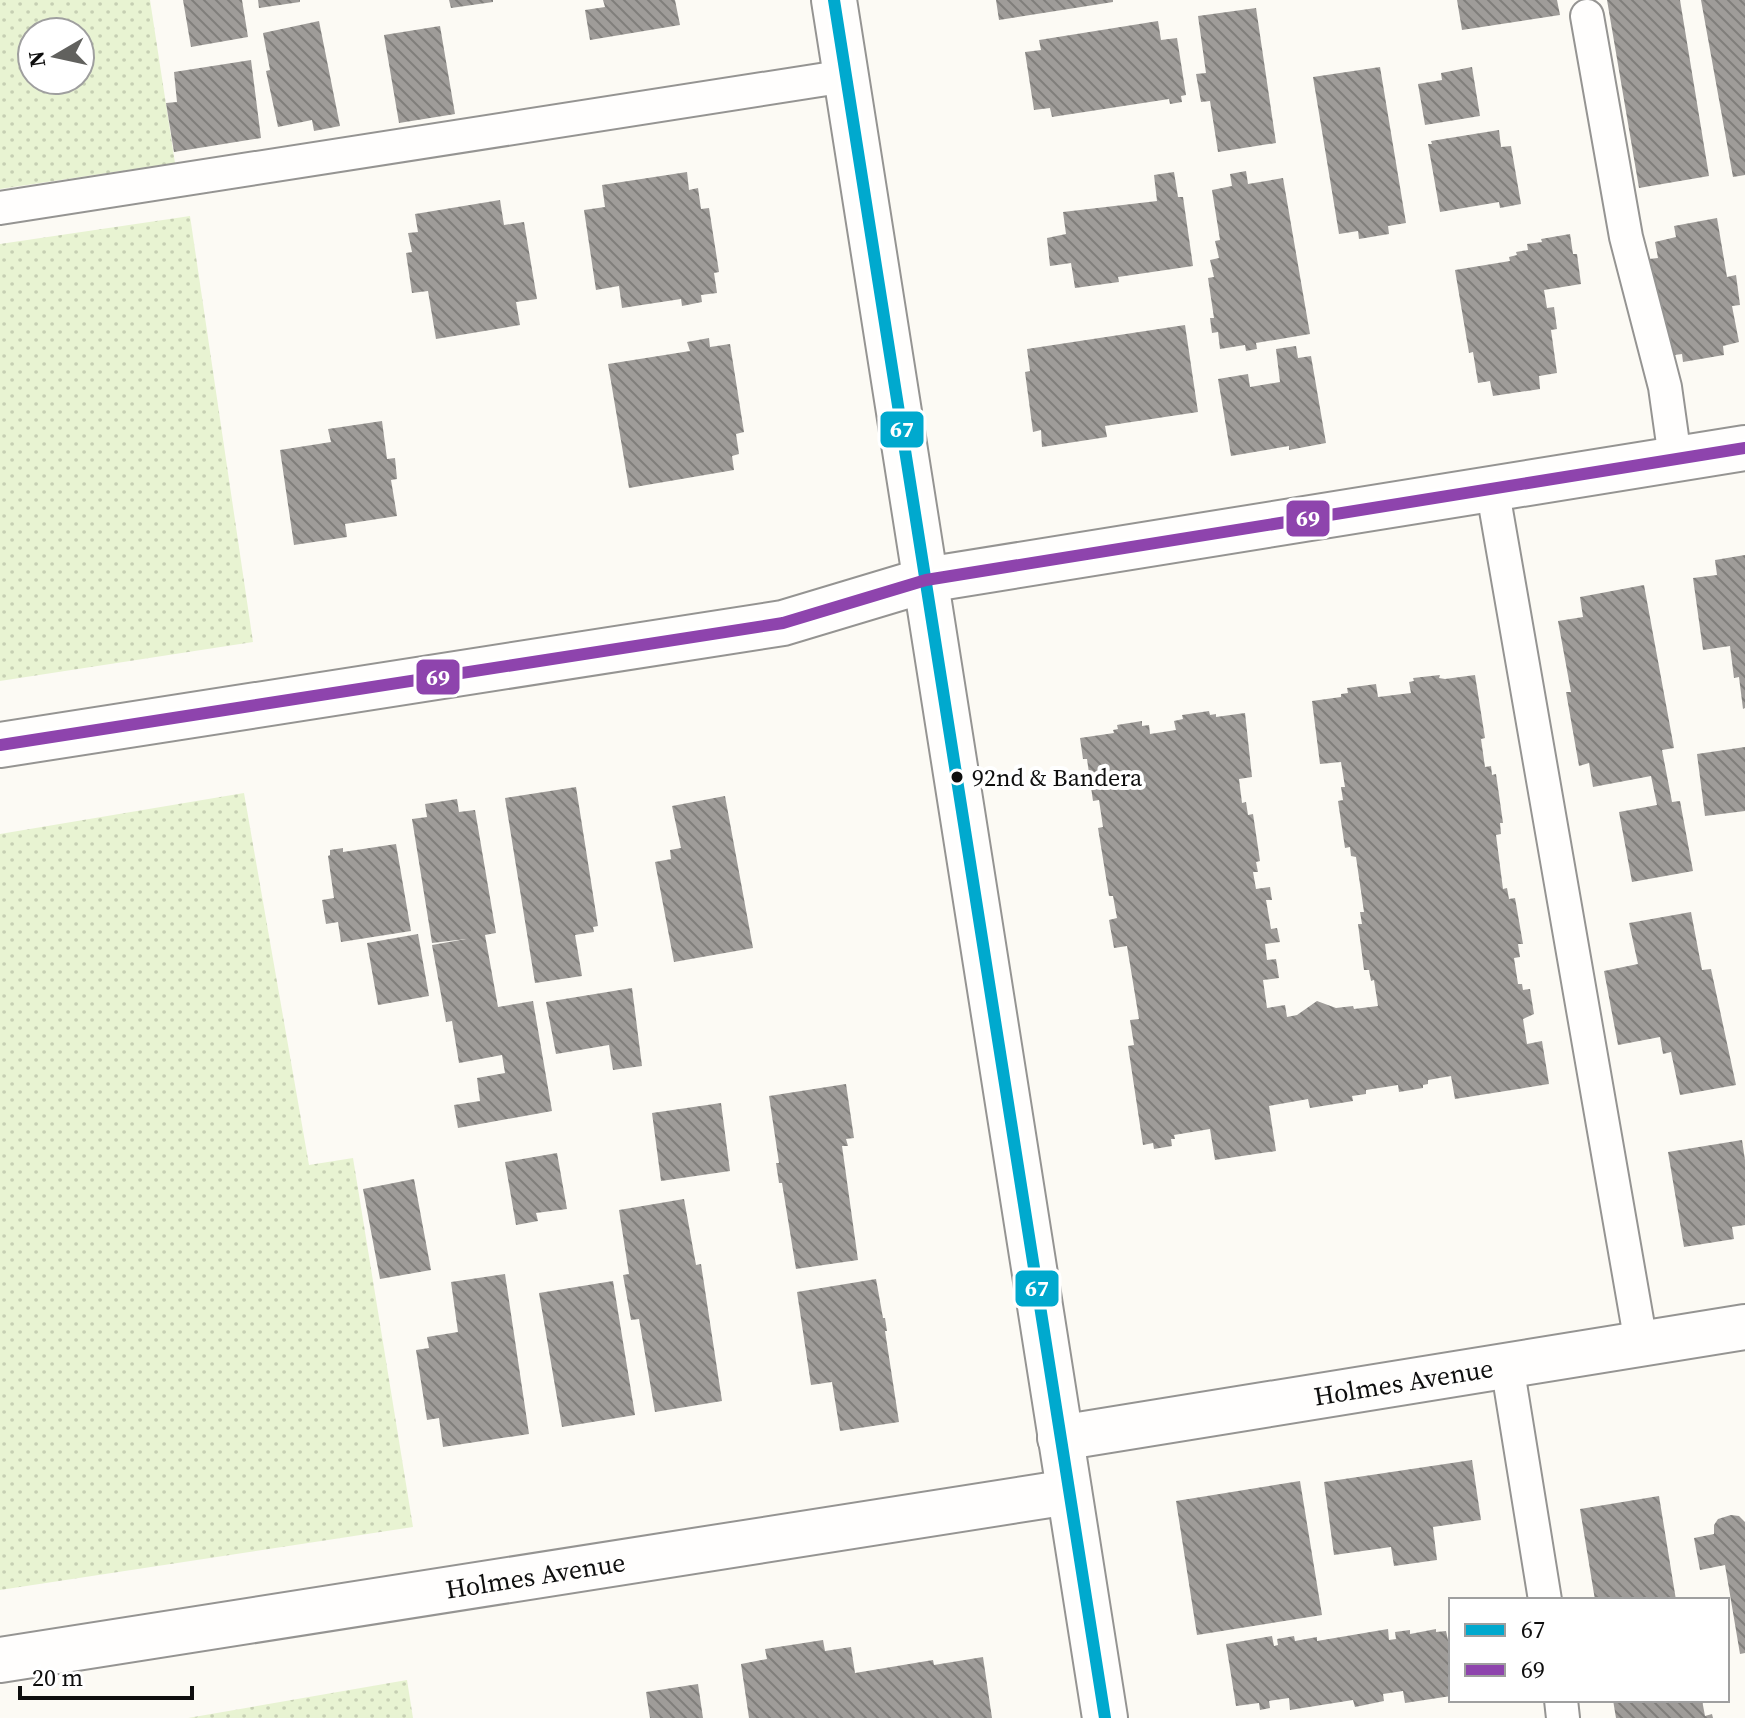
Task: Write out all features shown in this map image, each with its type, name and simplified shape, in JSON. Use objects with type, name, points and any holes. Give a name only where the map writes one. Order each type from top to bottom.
[{"type":"street","points":[[834,0],[1105,1718]]},
{"type":"street","points":[[0,745],[783,623],[926,580],[1745,448]]},
{"type":"street","name":"Holmes Avenue","points":[[1060,1438],[1745,1327]]},
{"type":"street","name":"Holmes Avenue","points":[[0,1660],[1069,1492]]},
{"type":"lane","points":[[1587,16],[1626,237],[1665,387],[1675,458]]},
{"type":"lane","points":[[0,208],[846,76]]},
{"type":"lane","points":[[1492,487],[1641,1343]]},
{"type":"lane","points":[[1507,1365],[1545,1598]]},
{"type":"green space","points":[[0,0],[150,0],[175,163],[0,189]]},
{"type":"green space","points":[[190,216],[253,642],[0,681],[0,244]]},
{"type":"green space","points":[[244,793],[309,1165],[353,1158],[413,1527],[0,1590],[0,834]]},
{"type":"green space","points":[[407,1680],[413,1718],[188,1718]]},
{"type":"building","points":[[183,0],[242,0],[248,37],[191,47]]},
{"type":"building","points":[[258,0],[300,0],[300,2],[259,8]]},
{"type":"building","points":[[449,0],[493,0],[493,2],[451,8]]},
{"type":"building","points":[[603,0],[675,0],[680,25],[590,40],[585,10],[605,7]]},
{"type":"building","points":[[996,0],[1113,0],[1113,2],[999,20]]},
{"type":"building","points":[[1457,0],[1557,0],[1560,15],[1462,30]]},
{"type":"building","points":[[1607,0],[1680,0],[1709,176],[1639,188]]},
{"type":"building","points":[[1701,0],[1745,0],[1745,175],[1733,177]]},
{"type":"building","points":[[1256,8],[1276,143],[1218,152],[1210,101],[1201,102],[1196,74],[1206,73],[1198,16]]},
{"type":"building","points":[[319,21],[340,126],[314,131],[312,120],[278,127],[266,71],[270,70],[263,33]]},
{"type":"building","points":[[1158,21],[1161,40],[1177,38],[1186,95],[1181,96],[1182,102],[1170,104],[1169,99],[1052,117],[1050,108],[1034,110],[1025,52],[1041,50],[1039,40]]},
{"type":"building","points":[[440,26],[455,114],[399,123],[384,35]]},
{"type":"building","points":[[251,60],[261,138],[174,152],[166,103],[177,102],[174,72]]},
{"type":"building","points":[[1380,67],[1406,223],[1388,226],[1389,234],[1359,239],[1358,231],[1339,234],[1313,77]]},
{"type":"building","points":[[1472,67],[1480,116],[1425,125],[1418,84],[1442,80],[1441,73]]},
{"type":"building","points":[[1499,130],[1501,147],[1511,146],[1521,204],[1500,208],[1499,202],[1440,212],[1428,144]]},
{"type":"building","points":[[1246,171],[1248,184],[1283,178],[1310,334],[1256,343],[1257,349],[1246,351],[1245,345],[1220,349],[1218,332],[1212,333],[1210,318],[1214,318],[1208,278],[1214,277],[1210,260],[1219,258],[1215,241],[1220,240],[1212,190],[1232,186],[1230,174]]},
{"type":"building","points":[[687,172],[689,190],[698,188],[701,209],[709,208],[719,272],[714,273],[717,293],[701,295],[702,302],[682,306],[681,299],[622,308],[619,286],[596,290],[584,210],[605,207],[602,185]]},
{"type":"building","points":[[1174,172],[1178,197],[1183,197],[1193,266],[1118,277],[1119,282],[1075,288],[1071,263],[1050,266],[1047,238],[1066,234],[1063,212],[1157,201],[1154,175]]},
{"type":"building","points":[[500,200],[504,225],[524,222],[537,299],[516,302],[520,325],[436,339],[428,291],[412,293],[406,253],[412,252],[408,233],[418,232],[415,214]]},
{"type":"building","points":[[1717,218],[1727,277],[1736,275],[1740,305],[1732,306],[1739,342],[1723,346],[1724,355],[1683,362],[1682,354],[1667,356],[1649,259],[1658,258],[1655,242],[1676,237],[1674,226]]},
{"type":"building","points":[[1570,234],[1573,254],[1577,254],[1581,284],[1544,290],[1547,308],[1554,307],[1557,329],[1551,330],[1557,373],[1539,376],[1540,389],[1493,396],[1490,381],[1478,383],[1473,352],[1469,353],[1455,270],[1510,261],[1509,257],[1517,255],[1516,252],[1528,250],[1527,244]]},
{"type":"building","points":[[1185,325],[1198,412],[1105,426],[1107,437],[1042,447],[1041,430],[1033,432],[1025,372],[1030,371],[1027,349]]},
{"type":"building","points":[[709,338],[710,347],[730,344],[744,432],[736,434],[739,454],[732,456],[734,470],[629,488],[608,364],[690,351],[687,342]]},
{"type":"building","points":[[1296,346],[1298,358],[1311,356],[1326,443],[1231,456],[1218,379],[1248,374],[1250,387],[1280,382],[1276,349]]},
{"type":"building","points":[[382,421],[387,459],[395,458],[397,479],[391,480],[397,516],[345,524],[347,537],[294,545],[280,450],[331,442],[328,429]]},
{"type":"building","points":[[1745,555],[1743,709],[1739,677],[1734,678],[1730,646],[1703,650],[1693,578],[1717,575],[1715,560]]},
{"type":"building","points":[[1644,585],[1674,748],[1662,750],[1672,802],[1680,801],[1693,871],[1632,882],[1619,812],[1657,805],[1651,776],[1593,787],[1589,763],[1579,766],[1566,692],[1571,692],[1558,621],[1583,617],[1580,597]]},
{"type":"building","points":[[1440,675],[1439,678],[1445,679],[1475,675],[1485,738],[1481,739],[1485,767],[1491,766],[1492,775],[1496,774],[1503,823],[1500,823],[1501,834],[1496,835],[1503,889],[1507,888],[1509,899],[1515,898],[1523,944],[1518,944],[1520,957],[1514,958],[1518,984],[1522,984],[1523,990],[1530,989],[1534,1014],[1523,1019],[1527,1044],[1542,1041],[1549,1084],[1455,1099],[1451,1076],[1428,1080],[1423,1088],[1399,1092],[1398,1085],[1366,1090],[1366,1094],[1352,1096],[1353,1101],[1310,1108],[1308,1099],[1269,1106],[1276,1151],[1215,1160],[1210,1129],[1174,1135],[1172,1146],[1154,1149],[1153,1143],[1143,1145],[1128,1046],[1134,1045],[1130,1020],[1139,1019],[1127,946],[1114,948],[1109,920],[1117,918],[1113,896],[1109,896],[1098,828],[1103,827],[1099,800],[1093,801],[1087,759],[1083,759],[1080,738],[1114,733],[1117,725],[1142,721],[1142,726],[1149,725],[1150,734],[1176,730],[1174,721],[1183,719],[1182,715],[1209,711],[1216,717],[1245,713],[1252,777],[1239,779],[1242,803],[1246,802],[1248,815],[1253,814],[1260,861],[1256,862],[1258,872],[1253,872],[1256,889],[1270,887],[1272,900],[1266,900],[1271,929],[1277,928],[1280,942],[1265,944],[1267,960],[1276,959],[1279,978],[1263,980],[1267,1008],[1285,1005],[1287,1017],[1297,1015],[1317,1001],[1336,1008],[1378,1006],[1374,980],[1371,981],[1369,970],[1364,970],[1358,924],[1362,924],[1360,912],[1364,912],[1356,857],[1351,856],[1350,847],[1345,848],[1338,801],[1343,800],[1341,787],[1345,787],[1341,762],[1320,764],[1312,701],[1341,697],[1341,694],[1348,693],[1347,688],[1376,684],[1378,697],[1411,693],[1409,682],[1414,681],[1413,678]]},
{"type":"building","points":[[1745,747],[1745,811],[1705,816],[1697,754]]},
{"type":"building","points":[[576,787],[598,926],[593,927],[594,932],[575,935],[582,976],[535,983],[505,798]]},
{"type":"building","points":[[725,796],[753,948],[674,962],[655,862],[671,859],[670,850],[681,848],[672,806]]},
{"type":"building","points":[[457,799],[459,812],[475,810],[496,933],[485,935],[498,1007],[533,1001],[552,1111],[458,1128],[454,1105],[480,1101],[477,1078],[505,1073],[502,1055],[459,1063],[452,1021],[446,1022],[432,945],[466,939],[432,943],[412,819],[427,817],[425,804]]},
{"type":"building","points":[[396,844],[411,931],[341,942],[338,922],[326,924],[322,900],[334,898],[328,856],[330,850],[343,848],[343,852]]},
{"type":"building","points":[[1691,912],[1702,970],[1711,969],[1736,1085],[1680,1095],[1671,1052],[1663,1054],[1660,1037],[1618,1045],[1604,971],[1638,964],[1629,923]]},
{"type":"building","points":[[418,934],[429,996],[378,1005],[367,943]]},
{"type":"building","points":[[632,988],[642,1066],[613,1070],[609,1045],[556,1054],[546,1002]]},
{"type":"building","points":[[846,1084],[854,1138],[846,1139],[848,1146],[842,1146],[858,1260],[796,1269],[782,1183],[779,1183],[769,1096]]},
{"type":"building","points":[[721,1103],[730,1171],[661,1181],[652,1113]]},
{"type":"building","points":[[1742,1140],[1745,1225],[1732,1227],[1734,1239],[1684,1247],[1668,1152]]},
{"type":"building","points":[[557,1153],[567,1209],[536,1213],[538,1221],[516,1225],[505,1162]]},
{"type":"building","points":[[414,1179],[431,1270],[380,1279],[363,1189]]},
{"type":"building","points":[[684,1199],[696,1265],[701,1264],[722,1401],[655,1412],[639,1319],[631,1320],[623,1275],[629,1274],[619,1210]]},
{"type":"building","points":[[505,1274],[529,1434],[443,1447],[439,1418],[427,1420],[416,1350],[429,1348],[427,1337],[458,1332],[451,1282]]},
{"type":"building","points":[[876,1279],[885,1318],[899,1422],[840,1431],[832,1382],[811,1385],[797,1292]]},
{"type":"building","points":[[613,1281],[635,1415],[562,1427],[539,1293]]},
{"type":"building","points":[[1472,1460],[1481,1520],[1433,1527],[1437,1560],[1394,1566],[1391,1547],[1334,1555],[1324,1482]]},
{"type":"building","points":[[1300,1481],[1322,1615],[1197,1635],[1176,1501]]},
{"type":"building","points":[[1659,1496],[1676,1598],[1595,1598],[1580,1509]]},
{"type":"building","points":[[1739,1516],[1745,1522],[1745,1653],[1740,1654],[1725,1565],[1700,1570],[1694,1538],[1714,1534],[1718,1519]]},
{"type":"building","points":[[1388,1629],[1389,1640],[1396,1639],[1395,1632],[1446,1631],[1449,1640],[1449,1696],[1405,1703],[1403,1691],[1383,1694],[1384,1701],[1355,1707],[1353,1700],[1290,1710],[1289,1698],[1269,1701],[1270,1708],[1260,1710],[1259,1703],[1236,1706],[1226,1644],[1272,1636],[1274,1646],[1278,1645],[1277,1639],[1294,1636],[1295,1641],[1317,1637],[1317,1641]]},
{"type":"building","points":[[823,1640],[825,1651],[851,1647],[855,1673],[933,1660],[934,1665],[983,1657],[992,1718],[749,1718],[741,1664],[767,1659],[765,1649]]},
{"type":"building","points":[[698,1684],[703,1718],[650,1718],[646,1692]]},
{"type":"building","points":[[1613,1702],[1702,1702],[1705,1716],[1712,1714],[1713,1718],[1616,1718]]},
{"type":"transit line","name":"67","points":[[834,0],[1105,1718]]},
{"type":"transit line","name":"69","points":[[0,745],[783,623],[926,580],[1745,448]]},
{"type":"place","name":"92nd & Bandera","points":[[957,777]]}]
